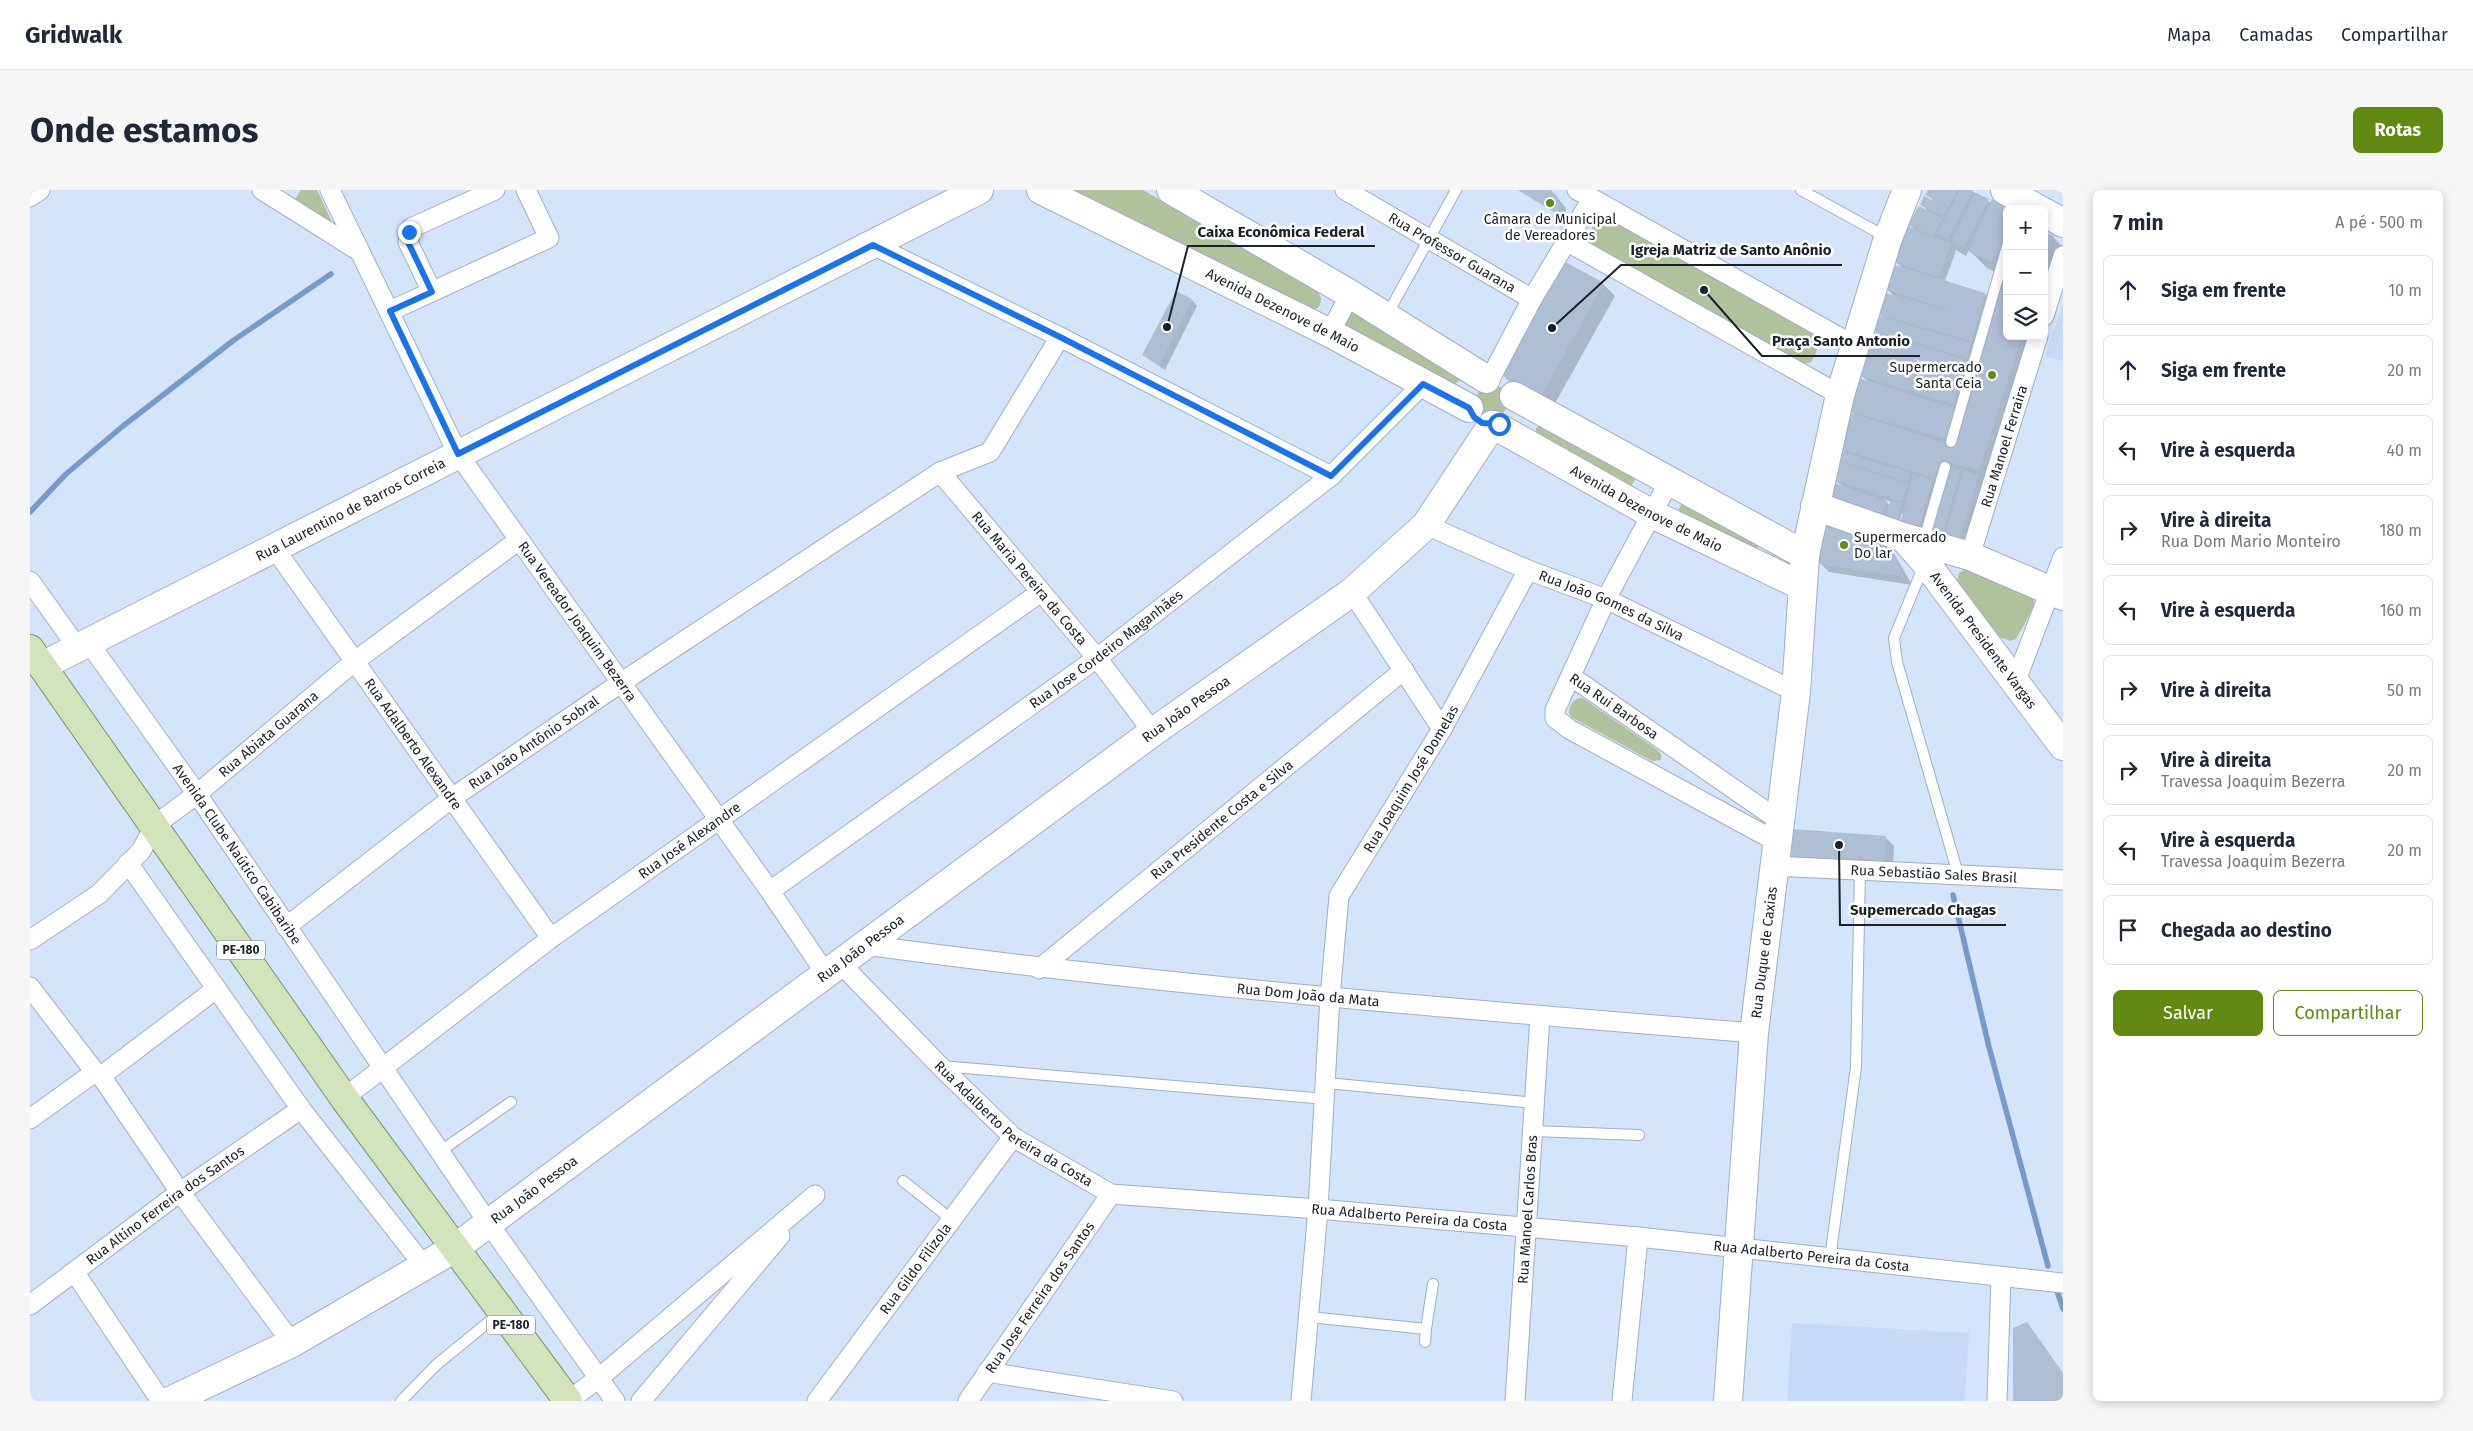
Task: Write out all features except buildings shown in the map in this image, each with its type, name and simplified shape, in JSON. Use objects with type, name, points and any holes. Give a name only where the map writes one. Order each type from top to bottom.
[{"type":"main road","name":"PE-180","points":[[36,658],[155,825],[344,1098],[568,1401]]},
{"type":"street","points":[[30,197],[40,190]]},
{"type":"street","points":[[262,190],[284,196],[359,251]]},
{"type":"street","name":"Rua Vereador Joaquim Bezerra","points":[[330,190],[458,454],[770,891],[833,968]]},
{"type":"street","points":[[432,292],[408,242],[411,228],[495,190]]},
{"type":"street","points":[[390,311],[549,238],[526,190]]},
{"type":"street","name":"Rua Laurentino de Barros Correia","points":[[36,658],[83,645],[980,190]]},
{"type":"street","name":"Avenida Dezenove de Maio","points":[[1041,190],[1330,333],[1469,408]]},
{"type":"street","points":[[1171,190],[1350,294],[1488,379],[1505,383],[1514,396],[1805,555]]},
{"type":"street","name":"Rua Professor Guarana","points":[[1345,190],[1532,299]]},
{"type":"street","name":"Rua Duque de Caxias","points":[[1728,1401],[1754,1033],[1796,692],[1805,555],[1840,395],[1888,238],[1907,190]]},
{"type":"street","points":[[1514,396],[1515,406],[1511,415],[1504,422],[1493,425],[1479,421],[1469,408],[1472,390],[1479,382],[1488,379],[1566,241],[1585,195],[1855,346]]},
{"type":"street","points":[[2027,204],[2063,223]]},
{"type":"street","points":[[1566,241],[1840,395]]},
{"type":"street","points":[[873,245],[1060,337],[1331,476]]},
{"type":"street","points":[[2048,303],[2063,256]]},
{"type":"street","points":[[1330,333],[1350,294]]},
{"type":"street","name":"Rua João Antônio Sobral","points":[[286,926],[452,798],[622,682],[940,472],[990,452],[1060,337]]},
{"type":"street","name":"Rua Manoel Ferraira","points":[[1970,556],[2037,340]]},
{"type":"street","name":"Rua Jose Cordeiro Maganhães","points":[[770,891],[1097,658],[1331,476],[1423,384]]},
{"type":"street","name":"Avenida Dezenove de Maio","points":[[1493,425],[1652,514],[1802,586]]},
{"type":"street","name":"Rua João Pessoa","points":[[170,1401],[292,1343],[455,1248],[1153,732],[1352,592],[1426,525],[1493,425]]},
{"type":"street","name":"Rua Maria Pereira da Costa","points":[[940,472],[1097,658],[1153,732]]},
{"type":"street","name":"Rua Rui Barbosa","points":[[1669,482],[1606,599],[1572,677],[1778,843]]},
{"type":"street","points":[[1815,506],[1917,547],[1970,556],[2056,593]]},
{"type":"street","name":"Rua João Gomes da Silva","points":[[1426,525],[1528,570],[1606,599],[1796,692]]},
{"type":"street","name":"Rua Abiata Guarana","points":[[30,940],[99,894],[141,851],[155,825],[197,794],[355,661],[519,540]]},
{"type":"street","name":"Avenida Presidente Vargas","points":[[1917,547],[2063,746]]},
{"type":"street","name":"Rua Adalberto Alexandre","points":[[275,549],[550,938]]},
{"type":"street","points":[[2015,683],[2056,593],[2063,557]]},
{"type":"street","name":"Rua Joaquim José Domelas","points":[[1301,1401],[1318,1208],[1330,998],[1340,896],[1442,729],[1528,570]]},
{"type":"street","name":"Avenida Clube Naútico Cabibaribe","points":[[30,581],[83,645],[197,794],[439,1152],[615,1401]]},
{"type":"street","name":"Rua José Alexandre","points":[[344,1098],[550,938],[1041,592]]},
{"type":"street","points":[[1352,592],[1442,729]]},
{"type":"street","name":"Rua Presidente Costa e Silva","points":[[1039,969],[1404,670]]},
{"type":"street","points":[[1572,677],[1555,710],[1555,718],[1561,724],[1778,843]]},
{"type":"street","name":"Rua Sebastião Sales Brasil","points":[[1778,843],[1860,869],[2063,880]]},
{"type":"street","points":[[128,863],[301,1109],[424,1266]]},
{"type":"street","name":"Rua Dom João da Mata","points":[[865,945],[1039,969],[1330,998],[1754,1033]]},
{"type":"street","name":"Rua Adalberto Pereira da Costa","points":[[833,968],[940,1066],[1013,1137],[1111,1194],[1318,1208],[1638,1237],[2063,1283]]},
{"type":"street","points":[[30,987],[98,1074],[180,1192],[292,1343]]},
{"type":"street","points":[[30,1119],[98,1074],[216,989]]},
{"type":"street","name":"Rua Manoel Carlos Bras","points":[[1515,1401],[1528,1228],[1540,1016]]},
{"type":"street","name":"Rua Altino Ferreira dos Santos","points":[[30,1306],[180,1192],[301,1109]]},
{"type":"street","name":"Rua Gildo Filizola","points":[[818,1401],[1013,1137]]},
{"type":"street","name":"Rua Jose Ferreira dos Santos","points":[[968,1401],[1111,1194]]},
{"type":"street","points":[[568,1401],[599,1378],[815,1195],[641,1401]]},
{"type":"street","points":[[1622,1401],[1638,1237]]},
{"type":"street","points":[[75,1273],[161,1401]]},
{"type":"street","points":[[1997,1401],[2001,1277]]},
{"type":"street","points":[[987,1372],[1172,1401]]},
{"type":"lane","points":[[1386,316],[1456,190]]},
{"type":"lane","points":[[1801,190],[1888,238]]},
{"type":"lane","points":[[1951,442],[2006,250]]},
{"type":"lane","points":[[1945,467],[1917,547],[1894,638],[1897,662],[1958,874]]},
{"type":"lane","points":[[1830,1259],[1856,1067],[1860,869]]},
{"type":"lane","points":[[940,1066],[1535,1103]]},
{"type":"lane","points":[[439,1152],[511,1102]]},
{"type":"lane","points":[[1533,1131],[1639,1135]]},
{"type":"lane","points":[[903,1181],[952,1220]]},
{"type":"lane","points":[[1424,1342],[1433,1284]]},
{"type":"lane","points":[[401,1401],[436,1365],[501,1312]]},
{"type":"lane","points":[[1308,1317],[1426,1329]]},
{"type":"shaded area","points":[[2063,304],[2063,361],[2045,356]]},
{"type":"shaded area","points":[[1792,1323],[1969,1333],[1965,1401],[1787,1401]]},
{"type":"green space","points":[[301,190],[317,190],[333,224],[295,199]]},
{"type":"green space","points":[[1068,190],[1143,190],[1314,288],[1320,297],[1320,305],[1318,308],[1310,310]]},
{"type":"green space","points":[[1609,219],[1816,333],[1818,348],[1811,362],[1804,364],[1593,247],[1590,241],[1593,225],[1601,220]]},
{"type":"green space","points":[[1352,309],[1461,375],[1460,380],[1452,387],[1346,334],[1343,320]]},
{"type":"green space","points":[[1492,385],[1498,386],[1503,390],[1507,395],[1507,407],[1503,412],[1498,416],[1492,417],[1486,416],[1481,412],[1477,407],[1476,401],[1477,395],[1481,390],[1486,386]]},
{"type":"green space","points":[[1542,423],[1636,478],[1629,489],[1536,439],[1536,428]]},
{"type":"green space","points":[[1682,502],[1760,542],[1758,547],[1754,549],[1680,517],[1679,509]]},
{"type":"green space","points":[[1969,567],[2034,597],[2034,607],[2016,639],[2010,641],[2000,637],[1959,593],[1956,585],[1959,573]]},
{"type":"green space","points":[[1580,698],[1656,749],[1661,754],[1661,760],[1652,761],[1571,717],[1569,713],[1571,705]]},
{"type":"waterway","points":[[30,512],[66,474],[123,426],[234,340],[331,274]]},
{"type":"waterway","points":[[1953,895],[1989,1047],[2048,1266]]},
{"type":"waterway","points":[[2057,1291],[2063,1309]]},
{"type":"place","name":"Câmara de Municipal de Vereadores","points":[[1550,203]]},
{"type":"place","name":"Praça Santo Antonio","points":[[1704,290]]},
{"type":"place","name":"Caixa Econômica Federal","points":[[1167,327]]},
{"type":"place","name":"Igreja Matriz de Santo Anônio","points":[[1552,328]]},
{"type":"place","name":"Supermercado Santa Ceia","points":[[1992,375]]},
{"type":"place","name":"Supermercado Do lar","points":[[1844,545]]},
{"type":"place","name":"Supemercado Chagas","points":[[1839,845]]},
{"type":"route","points":[[409,232],[408,242],[432,292],[390,311],[458,454],[873,245],[1060,337],[1331,476],[1423,384],[1469,408],[1474,417],[1482,423],[1499,424]]}]
